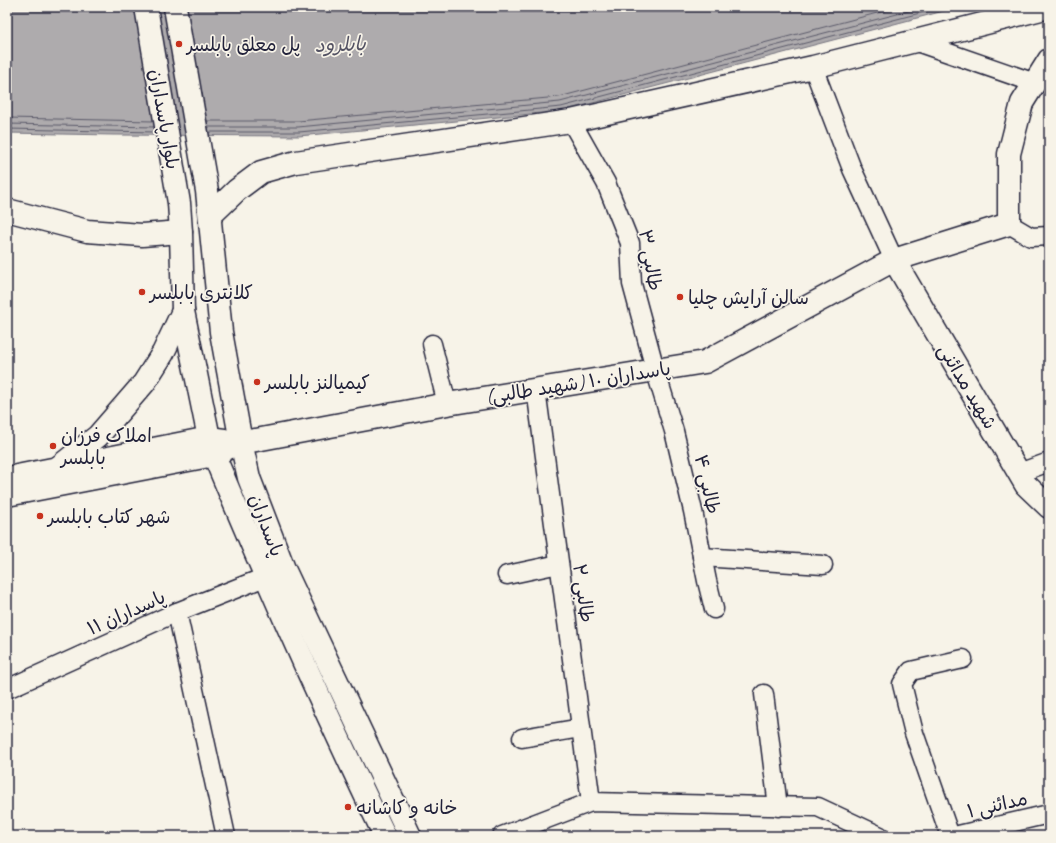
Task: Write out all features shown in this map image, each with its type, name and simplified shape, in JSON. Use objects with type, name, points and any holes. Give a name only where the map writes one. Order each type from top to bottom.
[{"type":"main road","name":"بلوار پاسداران","points":[[146,7],[179,203],[181,232]]},
{"type":"main road","name":"بلوار پاسداران","points":[[175,7],[207,190]]},
{"type":"main road","points":[[210,216],[237,190],[261,172],[296,162],[570,121],[813,67],[1049,7]]},
{"type":"main road","points":[[1009,224],[1009,154],[1022,103],[1049,60]]},
{"type":"main road","name":"پاسداران","points":[[207,190],[221,332],[240,442],[249,478],[284,570],[410,836]]},
{"type":"main road","points":[[7,210],[87,232],[142,236],[181,232]]},
{"type":"main road","name":"پاسداران ۱۰ (شهید طالبی)","points":[[211,447],[447,404],[705,362],[894,260],[1009,224]]},
{"type":"main road","name":"پاسداران","points":[[181,232],[183,311],[211,447],[308,676],[385,836]]},
{"type":"main road","name":"شهید مدائنی","points":[[894,260],[1026,485],[1049,507]]},
{"type":"main road","points":[[57,468],[98,436],[144,383],[163,353],[183,311]]},
{"type":"main road","points":[[7,478],[57,468],[211,447]]},
{"type":"main road","points":[[7,495],[211,447]]},
{"type":"street","points":[[914,41],[1035,83]]},
{"type":"street","points":[[813,67],[852,169],[894,260]]},
{"type":"street","name":"طالبی ۳","points":[[570,121],[606,183],[630,243],[632,284],[656,369]]},
{"type":"street","points":[[1009,224],[1031,236],[1049,236]]},
{"type":"street","points":[[432,344],[447,404]]},
{"type":"street","name":"طالبی ۴","points":[[656,369],[674,431],[706,581],[714,609]]},
{"type":"street","name":"طالبی ۲","points":[[536,389],[591,802]]},
{"type":"street","points":[[1019,473],[1049,462]]},
{"type":"street","points":[[702,557],[823,565]]},
{"type":"street","points":[[507,575],[560,564]]},
{"type":"street","name":"پاسداران ۱۱","points":[[7,689],[177,612],[265,577]]},
{"type":"street","points":[[177,612],[226,836]]},
{"type":"street","points":[[950,836],[914,733],[902,684],[911,672],[963,659]]},
{"type":"street","points":[[764,694],[778,807]]},
{"type":"street","points":[[522,738],[581,728]]},
{"type":"street","points":[[502,836],[591,802],[818,807],[880,836]]},
{"type":"street","name":"مدائنی ۱","points":[[954,836],[1049,814]]},
{"type":"water","name":"بابلرود","points":[[7,7],[959,7],[562,111],[299,136],[7,133]]},
{"type":"place","name":"پل معلق بابلسر","points":[[179,44]]},
{"type":"place","name":"کلانتری بابلسر","points":[[142,292]]},
{"type":"place","name":"سالن آرایش چلیا","points":[[680,297]]},
{"type":"place","name":"کیمیالنز بابلسر","points":[[257,382]]},
{"type":"place","name":"املاک فرزان بابلسر","points":[[53,446]]},
{"type":"place","name":"شهر کتاب بابلسر","points":[[40,516]]},
{"type":"place","name":"خانه و کاشانه","points":[[348,807]]}]
